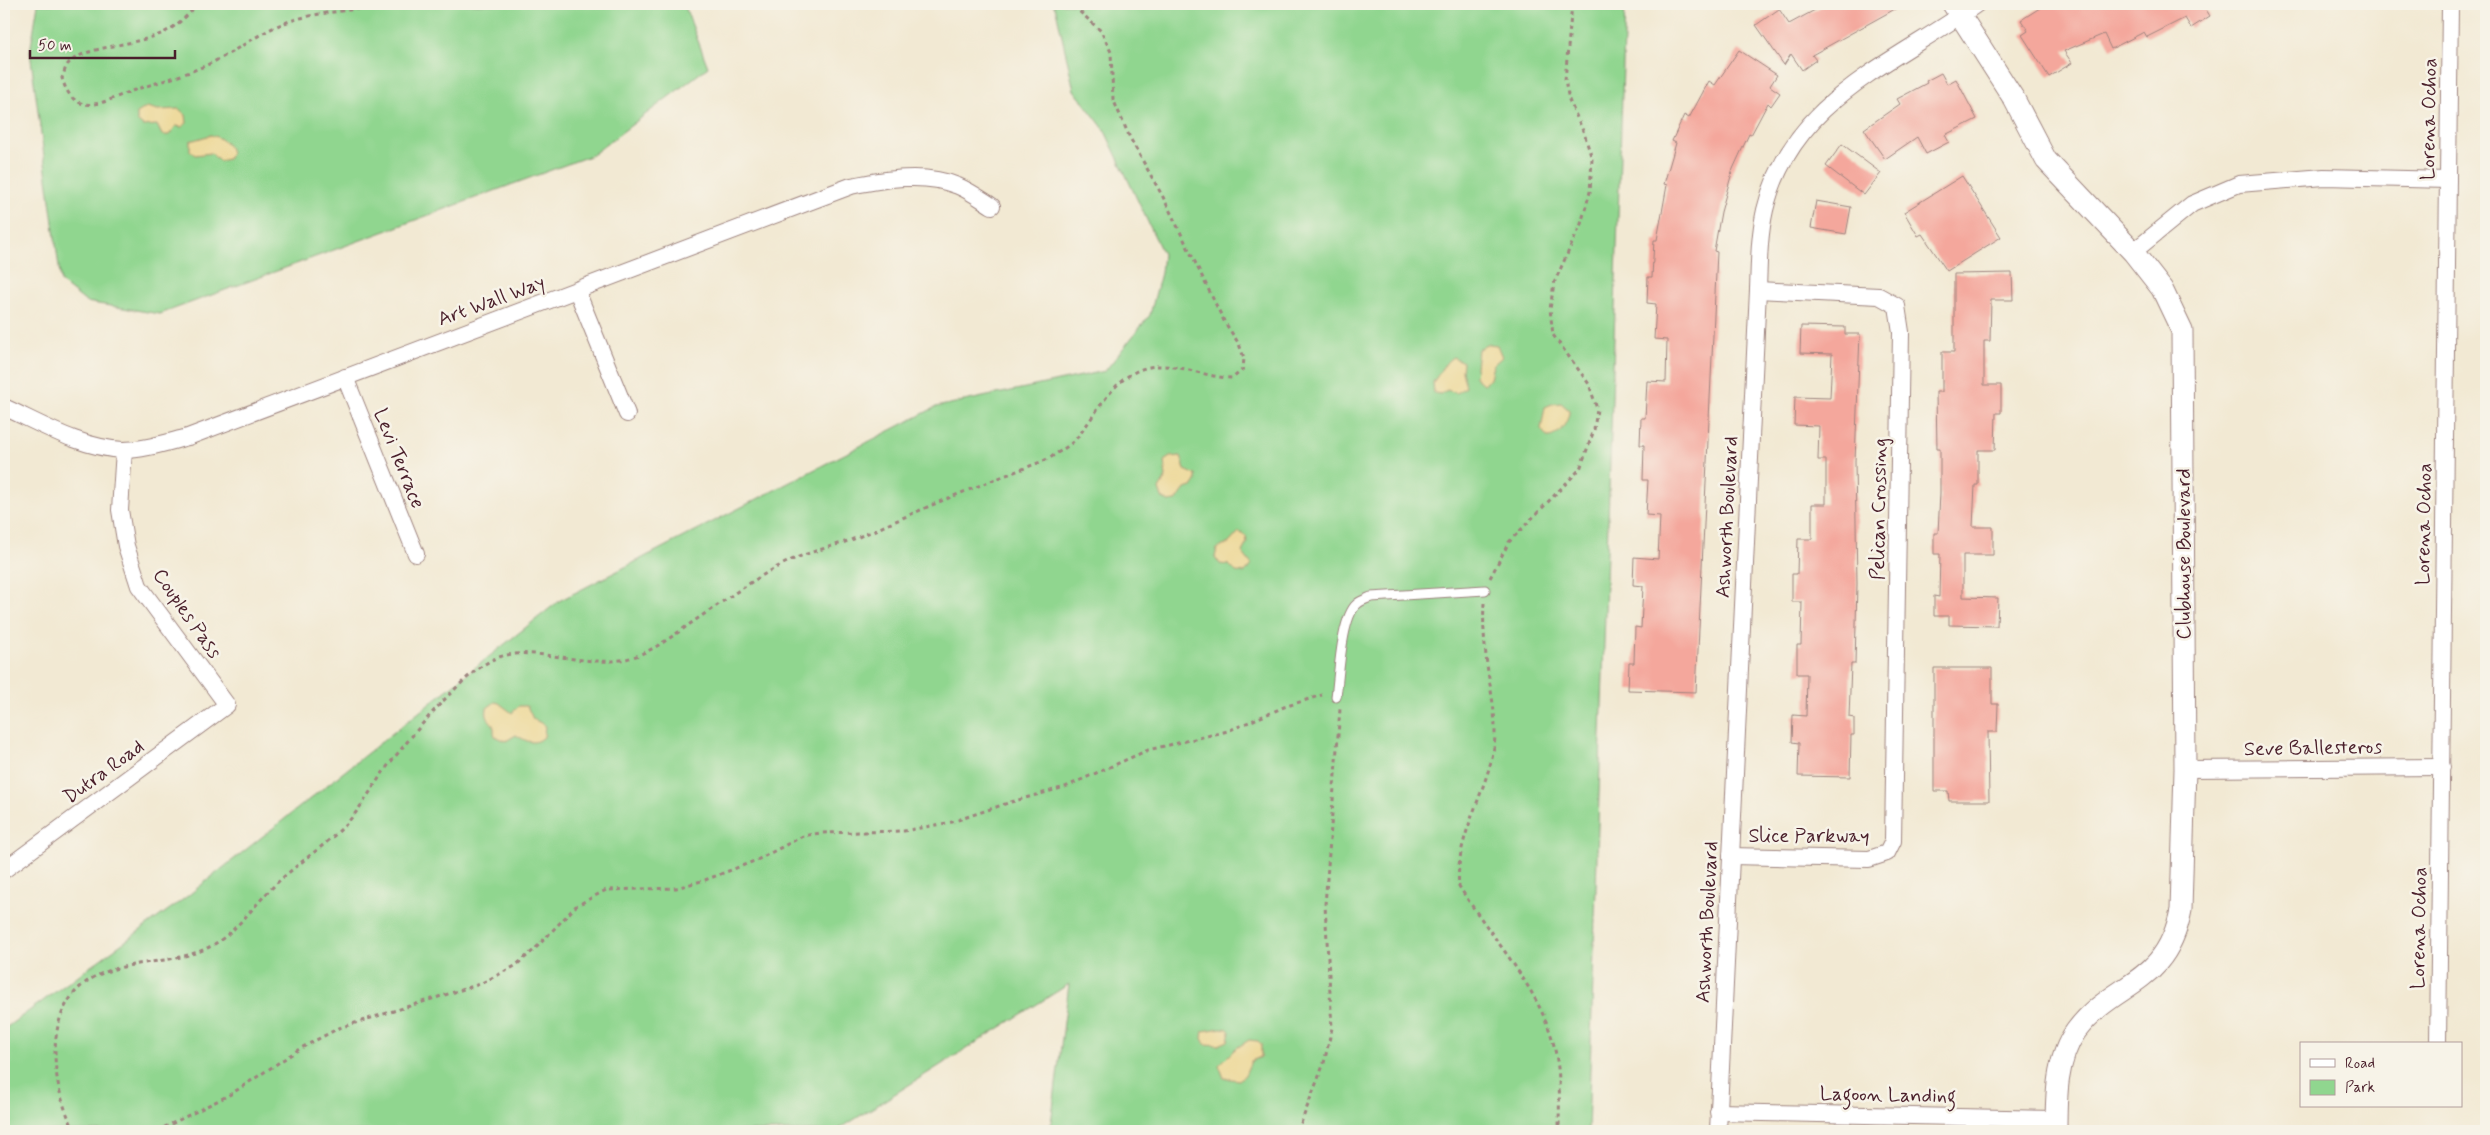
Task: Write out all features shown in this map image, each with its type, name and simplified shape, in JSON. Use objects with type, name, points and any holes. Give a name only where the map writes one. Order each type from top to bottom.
[{"type":"street","name":"Lorena Ochoa","points":[[2438,1042],[2450,4]]},
{"type":"street","name":"Clubhouse Boulevard","points":[[1964,8],[2046,160],[2133,252],[2162,289],[2182,331],[2184,769],[2182,910],[2178,928],[2170,947],[2153,969],[2090,1015],[2075,1032],[2060,1067],[2056,1125]]},
{"type":"street","name":"Ashworth Boulevard","points":[[1718,1131],[1758,290],[1761,235],[1765,210],[1777,173],[1808,125],[1847,88],[1964,8]]},
{"type":"street","points":[[2133,252],[2192,204],[2240,184],[2324,177],[2448,180]]},
{"type":"street","name":"Art Wall Way","points":[[4,406],[63,435],[89,443],[124,450],[188,437],[851,186],[882,179],[918,178],[945,181],[960,186],[992,206]]},
{"type":"street","name":"Pelican Crossing","points":[[1758,290],[1879,296],[1897,306],[1901,332],[1893,841],[1887,852]]},
{"type":"street","points":[[577,291],[628,414]]},
{"type":"street","name":"Levi Terrace","points":[[345,377],[416,554]]},
{"type":"street","name":"Couples Pass","points":[[124,450],[120,510],[126,546],[139,586],[227,706]]},
{"type":"street","name":"Dutra Road","points":[[4,870],[227,706]]},
{"type":"street","name":"Seve Ballesteros","points":[[2184,769],[2442,767]]},
{"type":"street","name":"Slice Parkway","points":[[1731,856],[1869,859],[1887,852]]},
{"type":"street","name":"Lagoon Landing","points":[[1718,1112],[2056,1125]]},
{"type":"lane","points":[[1336,697],[1346,628],[1350,613],[1356,605],[1371,597],[1485,590]]},
{"type":"path","points":[[198,4],[184,19],[163,33],[139,42],[79,55],[67,65],[62,78],[65,89],[71,98],[83,104],[102,104],[135,90],[185,75],[218,60],[288,21],[317,15],[399,4]]},
{"type":"path","points":[[74,1131],[66,1115],[59,1087],[56,1056],[57,1029],[66,1004],[86,982],[110,968],[184,956],[213,945],[232,929],[273,887],[324,845],[350,820],[390,764],[471,672],[494,658],[516,653],[590,663],[626,659],[661,644],[740,591],[793,559],[852,539],[1050,458],[1073,442],[1120,380],[1140,370],[1161,366],[1215,378],[1233,378],[1242,369],[1244,358],[1239,344],[1224,321],[1163,197],[1130,138],[1113,99],[1111,52],[1101,31],[1079,11],[1076,4]]},
{"type":"path","points":[[1559,1131],[1560,1082],[1556,1053],[1547,1025],[1524,982],[1459,886],[1457,870],[1494,747],[1494,718],[1484,637],[1485,590],[1509,542],[1580,469],[1594,430],[1597,409],[1589,384],[1553,335],[1550,309],[1554,283],[1581,224],[1591,184],[1592,159],[1584,133],[1569,100],[1564,80],[1572,4]]},
{"type":"path","points":[[157,1131],[231,1094],[301,1048],[339,1028],[480,984],[515,966],[534,950],[576,906],[606,890],[676,888],[705,880],[757,860],[803,836],[820,833],[896,831],[952,822],[1010,802],[1064,787],[1148,750],[1228,731],[1284,707],[1322,694],[1336,697],[1340,710],[1325,905],[1332,1028],[1324,1063],[1298,1131]]},
{"type":"green space","points":[[38,4],[684,4],[708,67],[592,155],[160,314],[86,302],[61,282],[30,52]]},
{"type":"green space","points":[[1053,4],[1625,4],[1588,1131],[1050,1131],[1069,984],[836,1131],[4,1131],[4,1029],[185,898],[559,601],[936,407],[1105,371],[1150,315],[1161,273],[1163,254],[1104,129],[1074,90]]},
{"type":"sand","points":[[147,107],[158,110],[179,109],[186,115],[187,123],[182,127],[176,126],[169,135],[162,135],[157,125],[143,126],[137,121],[137,113]]},
{"type":"sand","points":[[211,135],[227,144],[231,154],[228,159],[219,161],[211,153],[195,155],[190,151],[190,141]]},
{"type":"sand","points":[[1489,344],[1497,345],[1502,357],[1493,365],[1490,379],[1483,384],[1475,377],[1478,349]]},
{"type":"sand","points":[[1453,357],[1463,362],[1462,371],[1466,387],[1456,393],[1447,390],[1441,394],[1434,393],[1433,382]]},
{"type":"sand","points":[[1561,403],[1569,410],[1568,419],[1559,432],[1551,437],[1547,437],[1541,429],[1545,407]]},
{"type":"sand","points":[[1181,456],[1185,470],[1196,475],[1196,481],[1192,487],[1185,489],[1176,501],[1169,502],[1162,498],[1159,489],[1166,477],[1164,461],[1170,457]]},
{"type":"sand","points":[[1239,532],[1246,536],[1247,543],[1242,552],[1252,565],[1245,573],[1236,572],[1229,565],[1220,564],[1215,557],[1217,549],[1229,543]]},
{"type":"sand","points":[[495,702],[512,713],[519,706],[527,706],[533,719],[545,725],[544,737],[533,742],[516,735],[506,741],[495,736],[494,728],[488,717],[487,708]]},
{"type":"sand","points":[[1221,1028],[1228,1029],[1230,1032],[1228,1041],[1219,1045],[1205,1044],[1202,1038],[1203,1031]]},
{"type":"sand","points":[[1249,1040],[1258,1041],[1261,1044],[1261,1057],[1251,1061],[1245,1075],[1239,1080],[1224,1078],[1219,1065],[1235,1049]]},
{"type":"building","points":[[1826,4],[1904,4],[1812,55],[1816,60],[1802,70],[1791,54],[1784,65],[1756,25],[1779,9],[1789,24]]},
{"type":"building","points":[[2046,4],[2214,4],[2205,8],[2210,16],[2191,28],[2185,18],[2147,37],[2144,32],[2111,49],[2104,34],[2064,51],[2072,63],[2049,77],[2022,35],[2028,31],[2021,20]]},
{"type":"building","points":[[1739,50],[1777,75],[1770,86],[1780,93],[1771,106],[1768,103],[1751,135],[1749,134],[1733,169],[1721,212],[1714,251],[1717,252],[1696,692],[1628,690],[1629,663],[1634,663],[1635,627],[1641,628],[1643,586],[1633,585],[1634,557],[1658,559],[1660,516],[1646,515],[1648,480],[1643,480],[1644,445],[1640,445],[1641,418],[1645,418],[1647,381],[1666,382],[1667,340],[1654,339],[1656,304],[1647,303],[1648,277],[1652,277],[1654,240],[1657,240],[1667,185],[1664,184],[1676,143],[1672,141],[1684,115],[1689,118],[1709,81],[1715,85]]},
{"type":"building","points":[[1941,73],[1947,84],[1956,79],[1977,119],[1945,135],[1949,142],[1926,154],[1917,137],[1885,159],[1864,129],[1900,104],[1897,99]]},
{"type":"building","points":[[1842,144],[1881,173],[1864,195],[1826,166]]},
{"type":"building","points":[[1962,176],[2001,237],[1947,271],[1922,234],[1918,236],[1904,212]]},
{"type":"building","points":[[1816,201],[1851,207],[1846,234],[1811,228]]},
{"type":"building","points":[[2012,273],[2013,300],[1991,300],[1990,341],[1984,341],[1984,385],[2001,385],[2001,413],[1996,413],[1995,450],[1978,450],[1978,485],[1975,485],[1973,527],[1993,527],[1993,555],[1963,555],[1963,597],[1998,598],[1997,626],[1949,625],[1949,616],[1934,616],[1934,596],[1939,597],[1940,554],[1934,554],[1934,533],[1938,533],[1940,493],[1940,449],[1937,449],[1936,392],[1942,392],[1942,352],[1954,352],[1954,274]]},
{"type":"building","points":[[1801,326],[1845,327],[1845,334],[1860,334],[1855,461],[1857,584],[1855,664],[1851,664],[1849,717],[1854,718],[1854,735],[1851,735],[1850,777],[1798,776],[1799,743],[1792,742],[1793,715],[1806,716],[1807,674],[1797,674],[1797,645],[1801,645],[1802,602],[1792,602],[1792,574],[1797,574],[1798,539],[1812,539],[1812,504],[1826,504],[1826,460],[1818,460],[1819,426],[1794,425],[1795,397],[1830,398],[1832,354],[1800,353]]},
{"type":"building","points":[[1934,668],[1992,668],[1992,704],[1998,704],[1997,732],[1988,732],[1989,801],[1949,801],[1948,791],[1934,791]]}]
